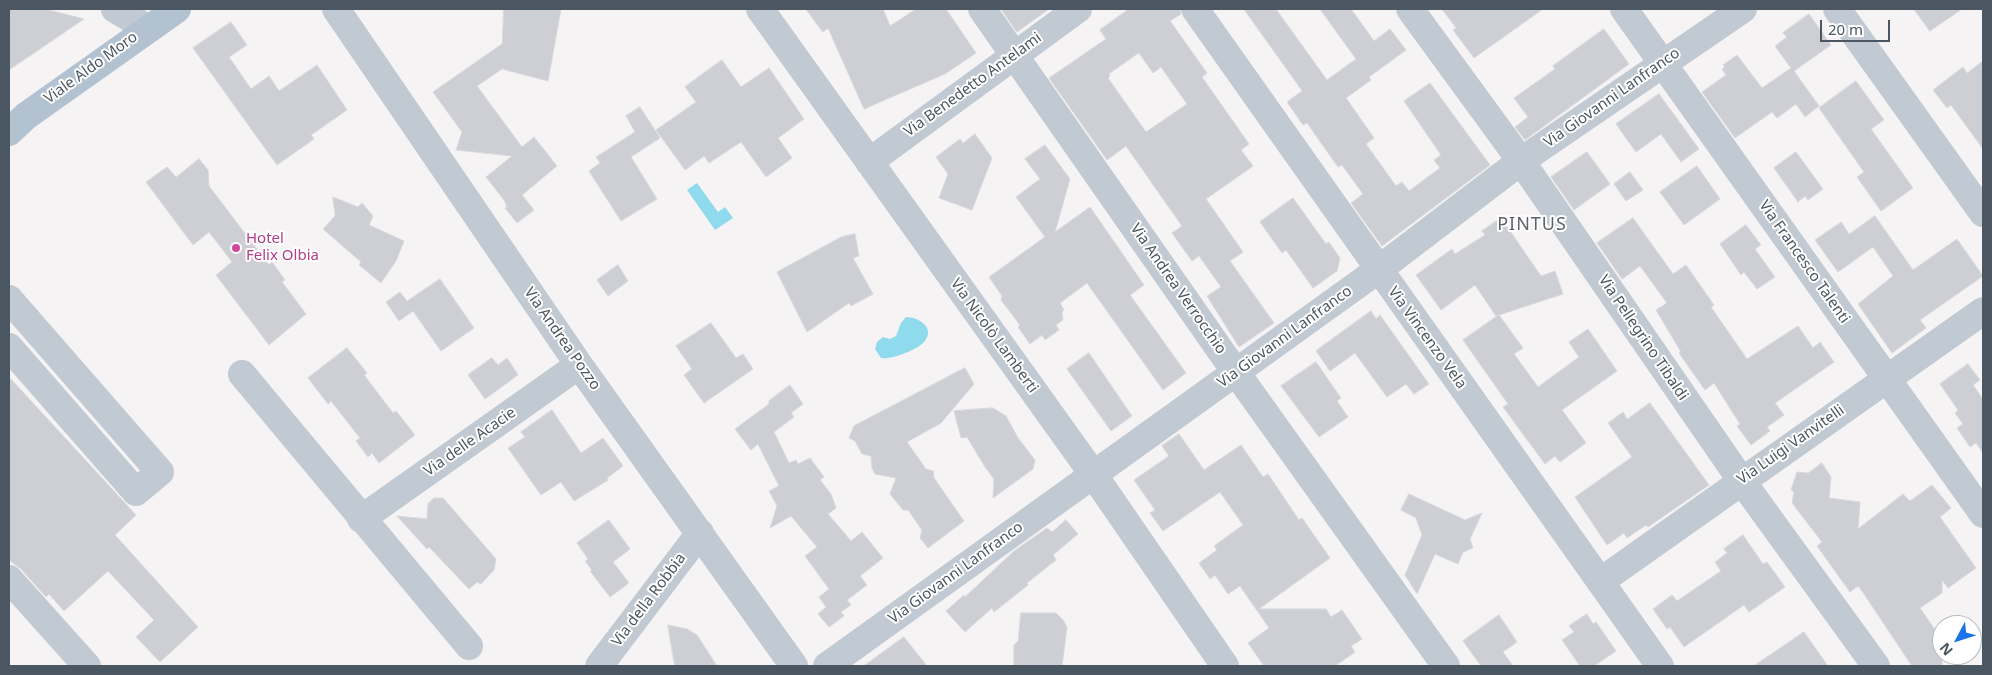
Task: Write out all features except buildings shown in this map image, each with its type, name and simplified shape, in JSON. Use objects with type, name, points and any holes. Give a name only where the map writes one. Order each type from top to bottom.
[{"type":"main road","name":"Viale Aldo Moro","points":[[9,132],[26,116],[147,28],[177,9]]},
{"type":"street","points":[[115,9],[147,28]]},
{"type":"street","name":"Via Andrea Pozzo","points":[[336,9],[579,364],[794,666]]},
{"type":"street","name":"Via Nicolò Lamberti","points":[[760,9],[1094,474],[1225,666]]},
{"type":"street","name":"Via Andrea Verrocchio","points":[[982,9],[1236,372],[1446,666]]},
{"type":"street","name":"Via Benedetto Antelami","points":[[869,162],[1078,9]]},
{"type":"street","name":"Via Vincenzo Vela","points":[[1195,9],[1660,666]]},
{"type":"street","name":"Via Pellegrino Tibaldi","points":[[1410,9],[1521,161],[1740,480],[1876,666]]},
{"type":"street","name":"Via Francesco Talenti","points":[[1624,9],[1983,514]]},
{"type":"street","name":"Via Giovanni Lanfranco","points":[[827,666],[1378,270],[1521,161],[1743,9]]},
{"type":"street","points":[[1837,9],[1983,213]]},
{"type":"street","points":[[9,299],[160,472],[136,492],[9,347]]},
{"type":"street","name":"Via Luigi Vanvitelli","points":[[1600,581],[1740,480],[1983,311]]},
{"type":"street","name":"Via delle Acacie","points":[[361,519],[579,364]]},
{"type":"street","points":[[242,374],[361,519],[469,646]]},
{"type":"street","name":"Via della Robbia","points":[[599,666],[700,533]]},
{"type":"street","points":[[9,579],[87,666]]},
{"type":"water","points":[[697,183],[718,212],[725,207],[733,218],[715,230],[687,190]]},
{"type":"water","points":[[906,317],[921,321],[927,328],[927,337],[924,342],[910,351],[897,356],[881,358],[875,349],[877,342],[883,337],[890,339],[896,336],[901,323]]},
{"type":"place","name":"Hotel Felix Olbia","points":[[236,248]]},
{"type":"district","name":"PINTUS","points":[[1532,225]]}]
